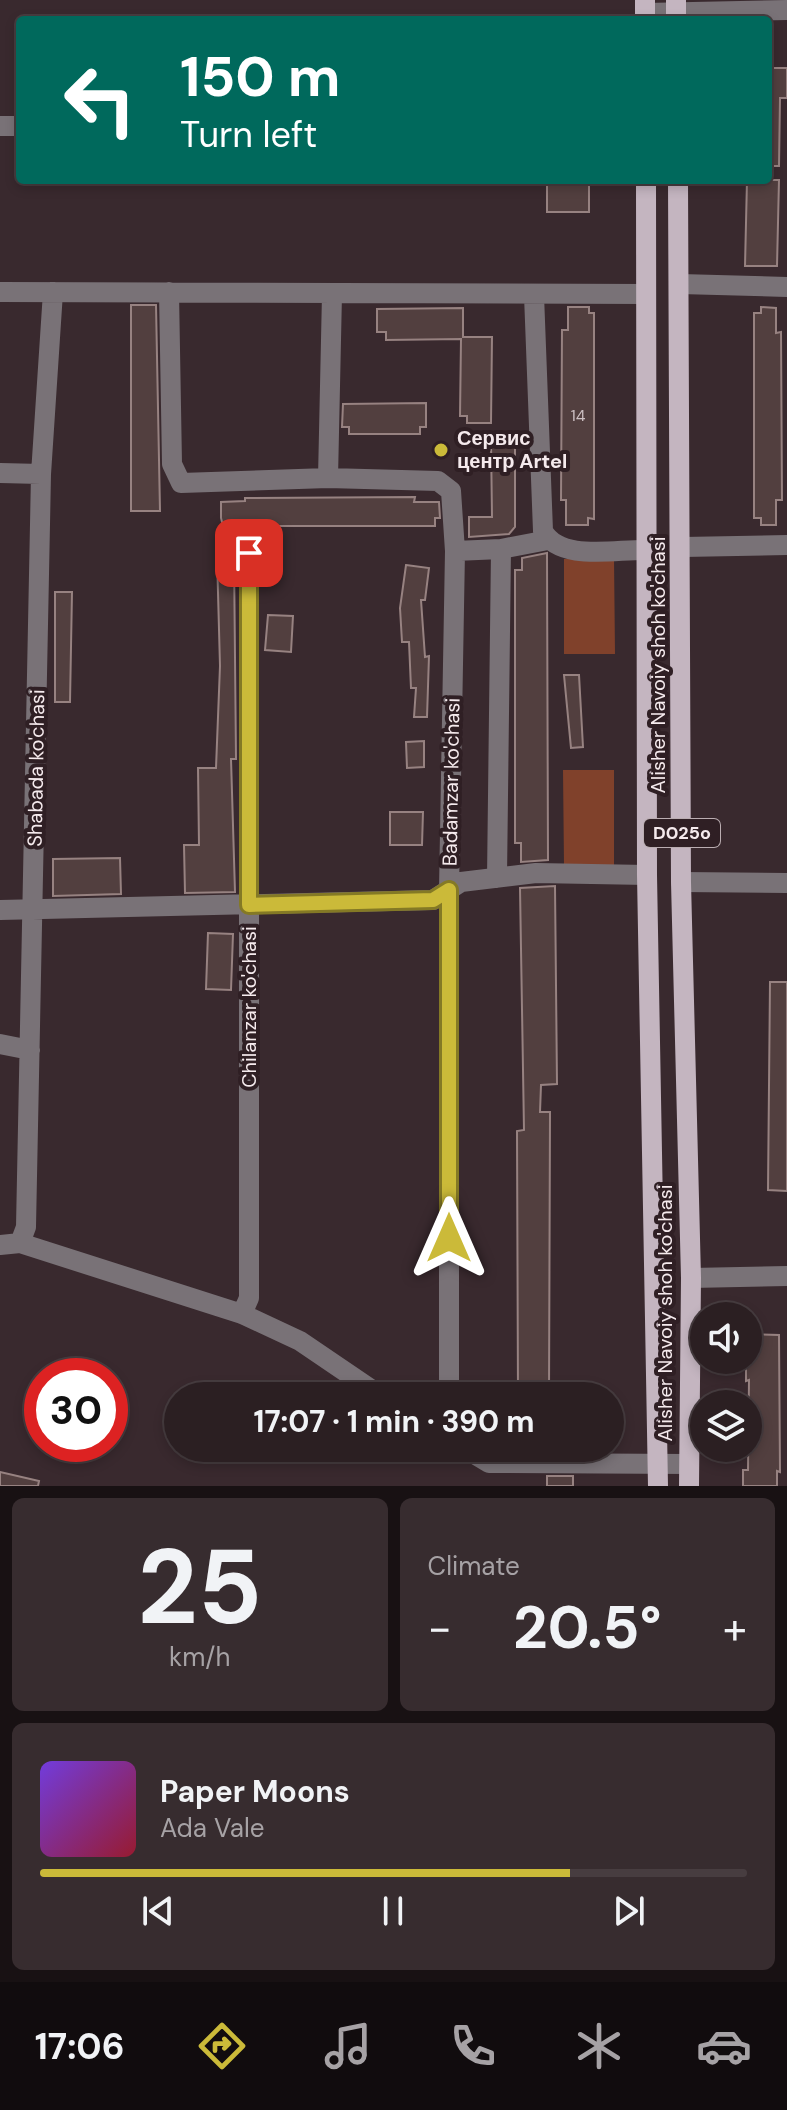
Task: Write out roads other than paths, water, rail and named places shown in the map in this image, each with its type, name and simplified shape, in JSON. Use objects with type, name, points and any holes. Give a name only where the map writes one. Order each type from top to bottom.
[{"type":"main road","name":"Alisher Navoiy shoh ko'chasi","points":[[646,184],[647,875],[658,1476]]},
{"type":"main road","name":"Alisher Navoiy shoh ko'chasi","points":[[678,184],[683,547],[681,882],[691,1278],[689,1486]]},
{"type":"street","points":[[645,11],[787,10]]},
{"type":"street","points":[[680,284],[787,287]]},
{"type":"street","points":[[0,292],[646,294]]},
{"type":"street","name":"Shabada ko'chasi","points":[[10,1244],[26,1227],[41,474],[53,292]]},
{"type":"street","name":"Badamzar ko'chasi","points":[[169,292],[172,464],[181,483],[328,478],[438,481],[451,491],[455,551],[449,890],[449,1382]]},
{"type":"street","points":[[328,478],[332,294]]},
{"type":"street","points":[[534,295],[543,531],[548,540],[565,550],[647,550]]},
{"type":"street","points":[[0,473],[41,474]]},
{"type":"street","points":[[455,551],[501,549],[548,540]]},
{"type":"street","points":[[683,547],[787,545]]},
{"type":"street","points":[[497,878],[501,549]]},
{"type":"street","name":"Chilanzar ko'chasi","points":[[242,1314],[249,1298],[249,553]]},
{"type":"street","points":[[0,910],[433,900],[461,882],[536,873],[647,875]]},
{"type":"street","points":[[681,882],[787,883]]},
{"type":"street","points":[[0,1044],[30,1050]]},
{"type":"street","points":[[10,1244],[242,1314],[300,1341],[360,1382]]},
{"type":"street","points":[[691,1278],[787,1276]]},
{"type":"street","points":[[487,1462],[658,1476],[689,1464]]},
{"type":"place","name":"Сервис центр Artel","points":[[441,450]]}]
